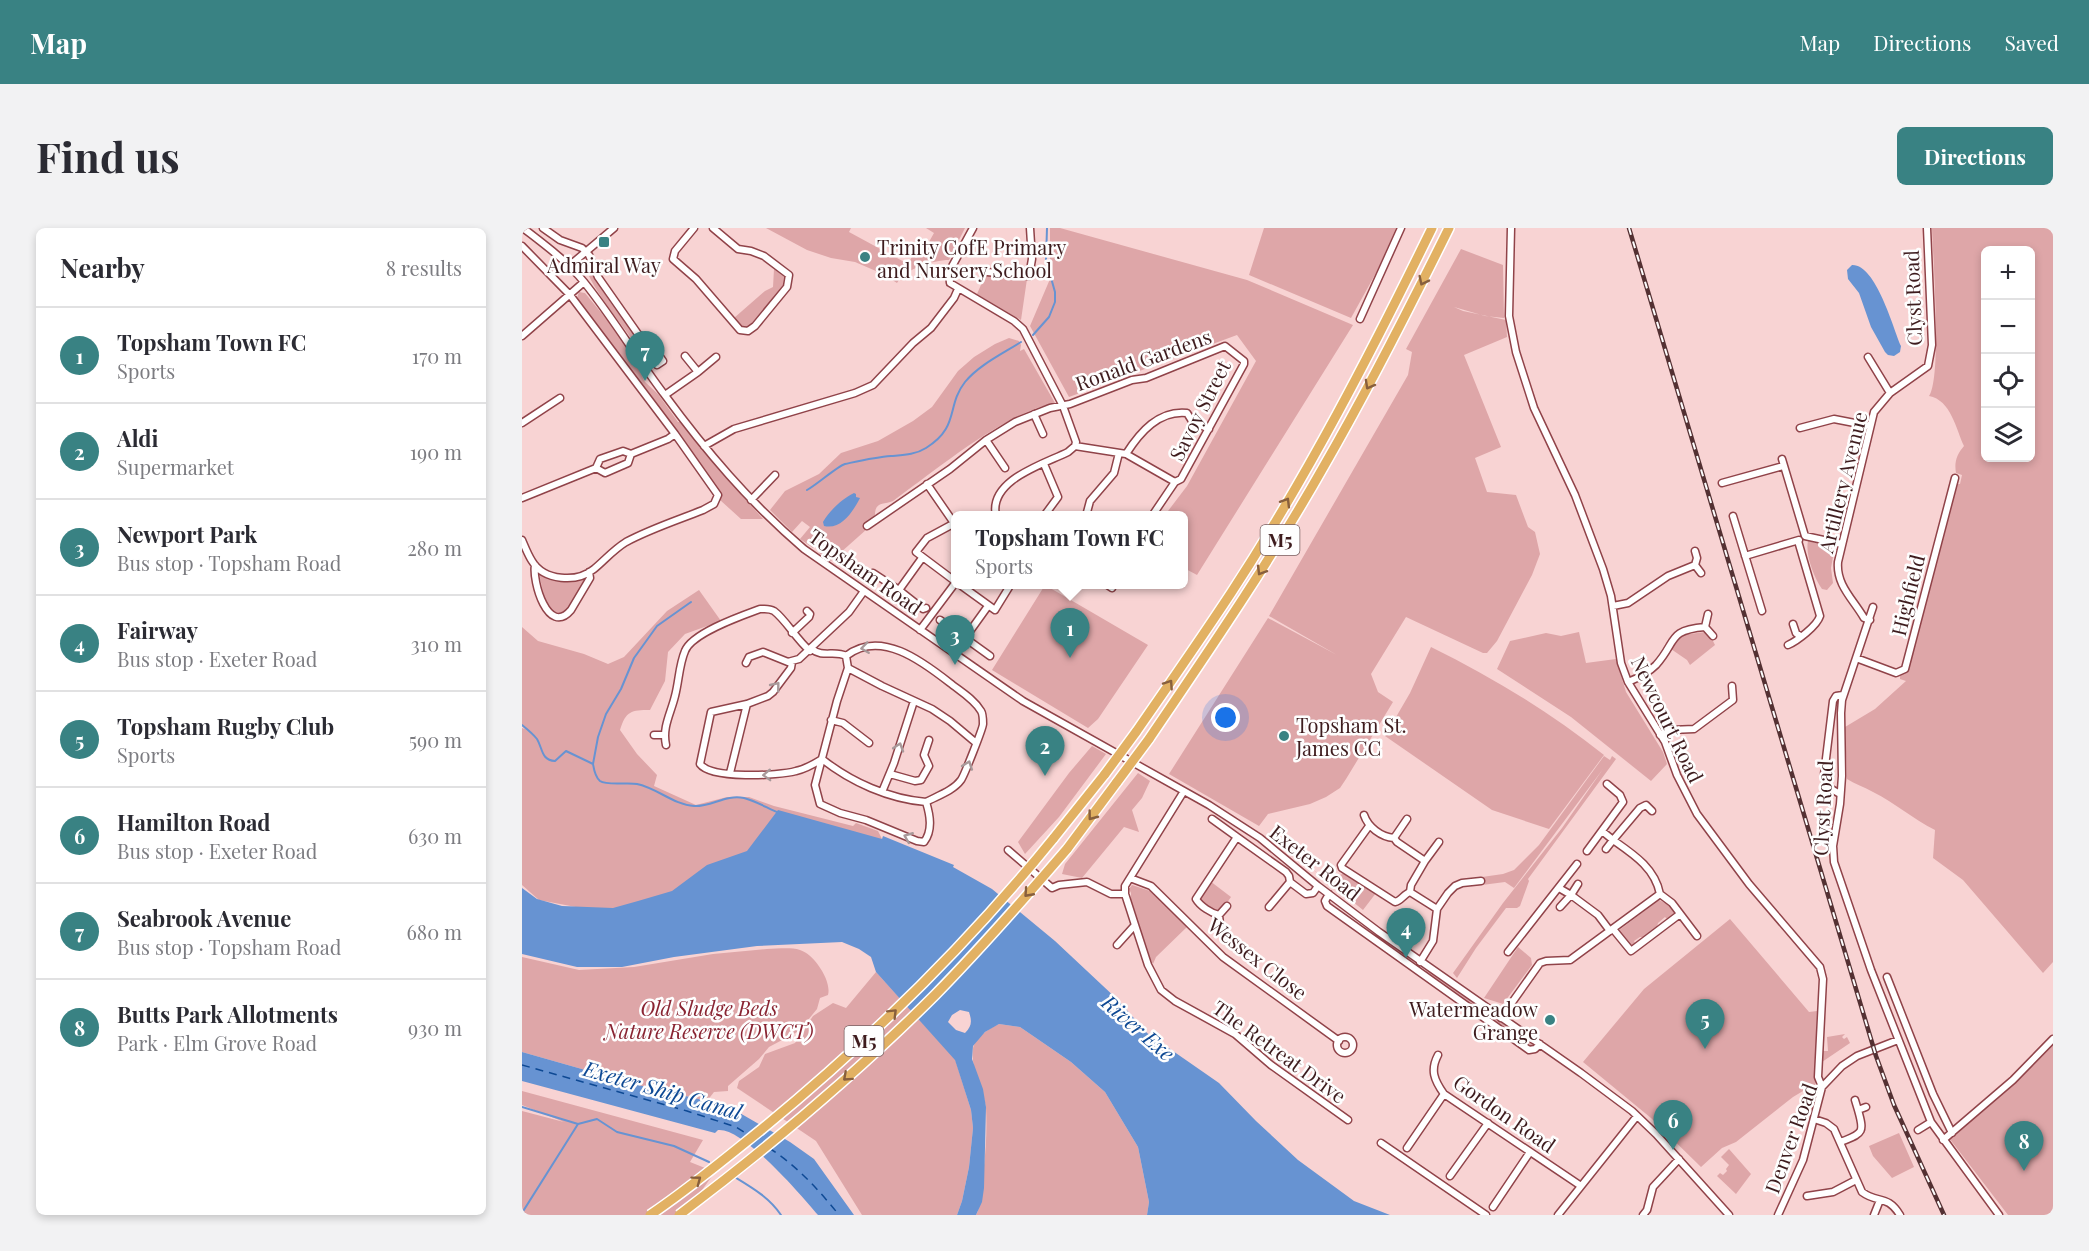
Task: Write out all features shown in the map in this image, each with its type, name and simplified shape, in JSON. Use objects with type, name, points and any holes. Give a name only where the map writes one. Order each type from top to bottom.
[{"type":"highway","name":"M5","points":[[650,1215],[736,1150],[873,1033],[971,933],[1026,871],[1105,774],[1231,592],[1310,462],[1383,328],[1432,228]]},
{"type":"highway","name":"M5","points":[[679,1215],[748,1163],[884,1044],[935,994],[1067,849],[1149,739],[1243,601],[1324,468],[1397,333],[1449,228]]},
{"type":"street","name":"Topsham Road","points":[[523,228],[555,253],[584,282],[665,395],[732,480],[773,522],[804,549],[962,661],[1023,701],[1184,791]]},
{"type":"street","points":[[543,228],[560,240],[578,245],[585,251],[598,277],[638,334],[649,341],[663,361],[657,365]]},
{"type":"street","points":[[569,266],[614,228]]},
{"type":"street","points":[[694,228],[675,251],[673,259],[696,279],[740,330],[748,331],[755,326],[787,286],[789,275],[764,256],[738,249],[713,228]]},
{"type":"street","points":[[973,228],[949,272],[950,283],[1014,321],[1023,329],[1064,406],[1075,437],[1075,446],[1068,452],[1016,476],[996,502],[996,511]]},
{"type":"street","points":[[1029,284],[1032,259],[1030,228]]},
{"type":"street","points":[[1360,319],[1401,228]]},
{"type":"street","name":"Newcourt Road","points":[[1511,228],[1509,316],[1516,352],[1534,408],[1562,466],[1603,569],[1613,606],[1621,663],[1628,682],[1660,735],[1683,789],[1697,814],[1749,884],[1820,967],[1823,979],[1818,1077],[1822,1087]]},
{"type":"street","name":"Clyst Road","points":[[1927,228],[1932,345],[1928,366]]},
{"type":"street","points":[[522,246],[570,295],[717,492],[717,501],[703,510],[628,541],[589,572],[577,577],[562,578],[541,570],[535,565],[522,540]]},
{"type":"street","points":[[987,272],[1029,276]]},
{"type":"street","points":[[522,336],[584,282]]},
{"type":"street","points":[[704,446],[734,429],[855,393],[873,385],[931,328],[954,298],[958,289]]},
{"type":"street","name":"Ronald Gardens","points":[[867,526],[986,440],[1015,422],[1132,380],[1146,378],[1221,347],[1225,346],[1232,353]]},
{"type":"street","points":[[639,358],[654,348]]},
{"type":"street","name":"Savoy Street","points":[[1075,446],[1123,453],[1175,482],[1181,479],[1244,364],[1232,353]]},
{"type":"street","points":[[685,356],[698,372]]},
{"type":"street","points":[[665,395],[716,357]]},
{"type":"street","points":[[1868,357],[1890,393]]},
{"type":"street","name":"Artillery Avenue","points":[[1870,620],[1864,618],[1839,580],[1837,569],[1842,544],[1874,412],[1890,393],[1928,366]]},
{"type":"street","points":[[522,423],[560,398]]},
{"type":"street","points":[[1087,511],[1090,501],[1114,473],[1123,453],[1138,435],[1158,420],[1174,413],[1188,414],[1192,421],[1209,429]]},
{"type":"street","points":[[1034,414],[1043,434]]},
{"type":"street","points":[[1800,428],[1834,419],[1870,426]]},
{"type":"street","points":[[522,498],[596,468],[600,459],[623,450],[631,454],[675,434]]},
{"type":"street","points":[[986,440],[1005,468]]},
{"type":"street","points":[[596,468],[604,473],[628,463],[631,454]]},
{"type":"street","points":[[1722,483],[1783,462],[1804,536]]},
{"type":"street","points":[[1044,464],[1058,497],[1048,511]]},
{"type":"street","points":[[751,500],[775,475]]},
{"type":"street","name":"Highfield","points":[[1856,658],[1896,673],[1905,669],[1955,478]]},
{"type":"street","points":[[1155,511],[1175,482]]},
{"type":"street","points":[[927,484],[951,520]]},
{"type":"street","points":[[1733,516],[1762,611]]},
{"type":"street","points":[[951,527],[922,543],[916,552],[951,579]]},
{"type":"street","points":[[1804,536],[1842,544]]},
{"type":"street","points":[[1745,556],[1798,541],[1804,536]]},
{"type":"street","points":[[1788,645],[1815,625],[1820,616],[1798,541]]},
{"type":"street","points":[[1695,551],[1697,558],[1695,565]]},
{"type":"street","points":[[899,590],[922,558]]},
{"type":"street","points":[[535,565],[534,572],[544,607],[549,614],[558,617],[567,615],[571,610],[590,578],[589,572]]},
{"type":"street","points":[[1613,606],[1628,603],[1668,576],[1695,565]]},
{"type":"street","points":[[1695,565],[1701,573]]},
{"type":"street","points":[[873,573],[923,609],[926,608]]},
{"type":"street","points":[[920,630],[952,589]]},
{"type":"street","points":[[965,589],[995,610],[1008,589]]},
{"type":"street","points":[[746,663],[749,657],[763,652],[792,662],[811,650],[849,612],[864,591]]},
{"type":"street","points":[[965,638],[988,606]]},
{"type":"street","name":"Clyst Road","points":[[1873,607],[1843,695],[1842,761],[1833,846],[1834,862],[1871,970],[1931,1122],[1999,1215]]},
{"type":"street","points":[[666,745],[664,735],[675,699],[685,649],[701,634],[753,611],[764,609],[776,613],[792,633],[811,650],[846,656]]},
{"type":"street","points":[[792,633],[810,615],[807,611]]},
{"type":"street","points":[[1705,627],[1708,614]]},
{"type":"street","points":[[940,620],[990,656]]},
{"type":"street","points":[[1792,624],[1800,636]]},
{"type":"street","points":[[1628,682],[1650,670],[1669,651],[1680,632],[1705,627]]},
{"type":"street","points":[[1705,627],[1713,636]]},
{"type":"street","points":[[822,759],[840,773],[882,792],[905,800],[926,802],[951,789],[960,781],[983,726],[981,711],[922,661],[877,646],[861,647],[846,656]]},
{"type":"street","points":[[846,656],[848,668],[831,720],[814,785],[820,804],[924,842],[927,839],[930,820],[926,802]]},
{"type":"street","points":[[792,662],[791,668],[773,692],[747,704],[714,711],[711,714],[700,764],[704,768],[730,773],[786,774],[803,770],[822,759]]},
{"type":"street","points":[[848,668],[950,721],[975,742]]},
{"type":"street","points":[[1660,735],[1671,730],[1696,728],[1733,700],[1732,686]]},
{"type":"street","points":[[1840,795],[1826,786],[1824,774],[1833,701],[1836,696],[1843,695]]},
{"type":"street","points":[[882,792],[914,701]]},
{"type":"street","points":[[730,773],[747,704]]},
{"type":"street","points":[[831,720],[843,723],[868,743]]},
{"type":"street","points":[[654,735],[664,735]]},
{"type":"street","points":[[890,774],[915,781],[921,780],[929,766],[924,754],[930,740]]},
{"type":"street","points":[[1587,851],[1622,805],[1623,798],[1607,784]]},
{"type":"street","points":[[1008,850],[1052,888],[1087,882],[1111,894],[1125,894],[1125,886],[1184,791]]},
{"type":"street","name":"Exeter Road","points":[[1184,791],[1260,838],[1318,886],[1420,962],[1540,1044],[1637,1116],[1729,1215]]},
{"type":"street","points":[[1606,849],[1640,808],[1646,805],[1652,811]]},
{"type":"street","points":[[1608,806],[1616,812]]},
{"type":"street","points":[[1364,815],[1369,826],[1388,838],[1394,838]]},
{"type":"street","points":[[1212,819],[1286,872],[1290,882],[1308,894],[1318,886]]},
{"type":"street","points":[[1394,838],[1407,819]]},
{"type":"street","points":[[1369,826],[1341,865],[1342,868],[1395,902],[1410,892]]},
{"type":"street","points":[[1602,831],[1641,860],[1651,872],[1660,894],[1672,903],[1697,936]]},
{"type":"street","points":[[1219,915],[1213,914],[1196,899],[1237,837]]},
{"type":"street","points":[[1394,838],[1425,861]]},
{"type":"street","points":[[1410,892],[1411,885],[1439,842]]},
{"type":"street","points":[[1508,952],[1577,864]]},
{"type":"street","name":"Wessex Close","points":[[1130,878],[1151,886],[1223,957],[1338,1041]]},
{"type":"street","points":[[1420,962],[1433,941],[1437,909],[1455,886],[1481,881]]},
{"type":"street","points":[[1269,907],[1290,882]]},
{"type":"street","points":[[1560,907],[1578,884]]},
{"type":"street","points":[[1559,888],[1598,915],[1631,951],[1680,914]]},
{"type":"street","points":[[1410,892],[1437,909]]},
{"type":"street","name":"The Retreat Drive","points":[[1125,894],[1148,965],[1161,990],[1175,1001],[1235,1034],[1271,1065],[1348,1120]]},
{"type":"street","points":[[1329,894],[1325,901],[1327,906],[1468,1007],[1529,1050],[1536,1049],[1540,1044]]},
{"type":"street","points":[[1501,1018],[1540,963],[1570,960],[1660,894]]},
{"type":"street","points":[[1220,925],[1219,915],[1227,906]]},
{"type":"street","points":[[1117,945],[1135,925]]},
{"type":"street","points":[[1509,935],[1517,941]]},
{"type":"street","points":[[1887,977],[1933,1094],[1952,1133]]},
{"type":"street","name":"Wessex Close","points":[[1338,1041],[1343,1037],[1348,1038],[1352,1041],[1352,1049],[1359,1055]]},
{"type":"street","points":[[1943,1140],[2013,1080],[2053,1039]]},
{"type":"street","name":"Denver Road","points":[[1778,1215],[1803,1160],[1822,1087],[1842,1066],[1857,1056],[1898,1040]]},
{"type":"street","name":"Wessex Close","points":[[1338,1041],[1338,1048],[1341,1052],[1346,1053],[1352,1049]]},
{"type":"street","name":"Gordon Road","points":[[1438,1055],[1433,1072],[1444,1094],[1581,1186]]},
{"type":"street","points":[[1407,1148],[1444,1094]]},
{"type":"street","points":[[1840,1142],[1862,1132],[1855,1100]]},
{"type":"street","points":[[1858,1110],[1866,1107]]},
{"type":"street","points":[[1558,1215],[1637,1116]]},
{"type":"street","points":[[1814,1119],[1831,1126],[1864,1194],[1893,1204],[1900,1215]]},
{"type":"street","points":[[1918,1130],[1931,1122]]},
{"type":"street","points":[[1450,1176],[1488,1123]]},
{"type":"street","points":[[1381,1143],[1486,1215]]},
{"type":"street","points":[[1493,1207],[1530,1152]]},
{"type":"street","points":[[1643,1215],[1647,1210],[1653,1187],[1679,1159]]},
{"type":"street","points":[[1807,1196],[1833,1192],[1856,1180]]},
{"type":"street","points":[[1874,1215],[1880,1200]]},
{"type":"green space","name":"Trinity CofE Primary and Nursery School","points":[[766,228],[851,228],[849,232],[908,264],[914,253],[921,256],[934,233],[926,228],[965,228],[949,260],[920,266],[906,274],[897,283],[855,262],[831,258],[807,250]]},
{"type":"green space","points":[[1050,228],[1060,228],[1247,280],[1353,325],[1197,575],[1188,570],[1188,511],[1168,511],[1187,486],[1256,361],[1237,335],[1069,397],[1030,326],[1050,279]]},
{"type":"green space","points":[[1264,228],[1396,228],[1377,271],[1351,318],[1249,275]]},
{"type":"green space","points":[[1932,228],[2053,228],[2053,962],[2043,973],[1963,880],[1933,858],[1935,830],[1881,796],[1847,779],[1845,727],[1875,709],[1906,681],[1900,679],[1900,676],[1909,667],[1957,484],[1960,484],[1962,475],[1956,473],[1955,465],[1964,446],[1955,424],[1943,403],[1929,396],[1935,366]]},
{"type":"green space","points":[[1461,249],[1503,265],[1504,318],[1489,316],[1506,320],[1507,337],[1464,355],[1501,447],[1475,458],[1487,492],[1516,495],[1528,527],[1535,532],[1540,554],[1532,575],[1497,641],[1487,653],[1406,617],[1371,674],[1378,692],[1393,702],[1340,788],[1310,804],[1268,814],[1259,826],[1169,774],[1268,618],[1337,655],[1269,616],[1408,375],[1412,352],[1406,349]]},
{"type":"green space","points":[[588,262],[595,278],[612,304],[624,321],[646,342],[646,348],[641,348],[634,342],[605,303],[587,271],[585,263]]},
{"type":"green space","points":[[774,269],[784,277],[783,286],[756,319],[749,326],[743,327],[734,318],[765,291],[773,287]]},
{"type":"green space","points":[[988,275],[1027,279],[1021,320],[977,294],[984,278]]},
{"type":"green space","points":[[579,292],[585,293],[612,326],[637,362],[645,382],[658,394],[678,422],[763,519],[741,519],[720,500],[721,494],[718,488],[580,303],[577,298]]},
{"type":"green space","points":[[1009,338],[1019,341],[1020,351],[1024,349],[1055,403],[1014,418],[993,430],[893,501],[878,505],[875,515],[864,525],[867,529],[831,561],[819,553],[823,548],[818,545],[813,548],[800,539],[810,527],[802,521],[792,532],[770,510],[785,491],[819,474],[841,453],[878,441],[913,421],[932,407],[958,371],[974,357]]},
{"type":"green space","points":[[1808,541],[1830,546],[1834,551],[1831,568],[1833,583],[1827,590],[1822,589],[1813,572],[1809,559]]},
{"type":"green space","points":[[539,573],[565,582],[587,579],[569,608],[559,613],[552,613],[546,606]]},
{"type":"green space","points":[[1043,589],[1052,589],[1148,645],[1098,719],[1088,728],[992,670]]},
{"type":"green space","points":[[699,590],[721,621],[685,634],[668,652],[665,681],[650,710],[638,710],[627,715],[620,730],[637,754],[657,775],[654,786],[696,805],[727,797],[749,797],[774,806],[853,826],[856,823],[878,831],[882,839],[670,909],[581,908],[539,900],[522,885],[522,728],[525,729],[522,726],[522,627],[538,641],[584,654],[608,664],[624,657],[667,611]]},
{"type":"green space","points":[[1579,632],[1586,663],[1616,659],[1626,692],[1663,752],[1667,764],[1651,781],[1571,717],[1497,669],[1510,641],[1546,633],[1561,636]]},
{"type":"green space","points":[[1689,632],[1690,634],[1705,632],[1710,635],[1715,645],[1690,665],[1687,660],[1671,649],[1678,637]]},
{"type":"green space","points":[[1431,647],[1520,696],[1563,724],[1604,755],[1549,829],[1492,810],[1385,736],[1410,693]]},
{"type":"green space","points":[[1092,746],[1106,754],[1059,817],[1025,854],[1018,842]]},
{"type":"green space","points":[[1604,756],[1610,760],[1612,756],[1616,759],[1528,879],[1520,906],[1506,908],[1457,978],[1453,973],[1503,903],[1562,828],[1603,769],[1514,888],[1505,882],[1482,885],[1482,877],[1514,870],[1539,845]]},
{"type":"green space","points":[[1138,773],[1150,781],[1142,798],[1132,810],[1139,832],[1124,827],[1082,878],[1062,874],[1065,864]]},
{"type":"green space","points":[[1311,868],[1331,883],[1337,876],[1345,873],[1376,893],[1363,910]]},
{"type":"green space","points":[[1210,881],[1231,897],[1222,910],[1213,911],[1202,903],[1200,895]]},
{"type":"green space","points":[[1132,885],[1150,891],[1188,926],[1156,957],[1153,964],[1145,949],[1131,900],[1129,889]]},
{"type":"green space","points":[[1659,900],[1667,904],[1675,914],[1668,920],[1665,917],[1657,927],[1634,941],[1636,945],[1632,948],[1618,931]]},
{"type":"green space","points":[[1730,919],[1809,1012],[1817,1011],[1815,1088],[1793,1097],[1736,1142],[1722,1148],[1701,1167],[1651,1118],[1583,1062],[1644,989]]},
{"type":"green space","points":[[1518,947],[1531,958],[1532,965],[1503,1004],[1484,998]]},
{"type":"green space","name":"Old Sludge Beds Nature Reserve (DWCT)","points":[[767,949],[800,950],[811,957],[825,976],[829,989],[828,995],[820,998],[817,1009],[799,1031],[769,1047],[759,1059],[728,1086],[728,1091],[714,1092],[707,1101],[638,1085],[522,1052],[522,957],[579,970],[634,967],[713,954]]},
{"type":"green space","points":[[1421,969],[1432,973],[1532,1044],[1533,1047]]},
{"type":"green space","points":[[876,972],[955,1059],[971,1110],[973,1128],[969,1167],[957,1215],[862,1215],[816,1141],[737,1088],[739,1081],[759,1067],[765,1054],[795,1043],[813,1016],[833,1003],[846,1008]]},
{"type":"green space","points":[[999,1024],[1020,1027],[1071,1062],[1105,1092],[1138,1147],[1149,1202],[1147,1215],[976,1215],[986,1147],[986,1108],[973,1064],[973,1049],[979,1037]]},
{"type":"green space","points":[[1845,1034],[1842,1037],[1844,1039],[1847,1037],[1850,1043],[1822,1062],[1822,1051],[1828,1051],[1827,1037]]},
{"type":"green space","points":[[2053,1044],[2053,1215],[2008,1215],[1949,1138],[2021,1078]]},
{"type":"green space","points":[[522,1091],[703,1140],[690,1162],[715,1172],[684,1215],[522,1215],[522,1111],[564,1122],[522,1105]]},
{"type":"green space","points":[[1899,1133],[1914,1167],[1892,1178],[1873,1156],[1869,1146]]},
{"type":"green space","points":[[1729,1149],[1751,1174],[1736,1194],[1717,1176],[1727,1171],[1729,1165],[1721,1157]]},
{"type":"water","points":[[1852,265],[1861,267],[1869,275],[1882,298],[1901,346],[1900,352],[1894,356],[1885,352],[1871,327],[1859,293],[1848,279],[1847,270]]},
{"type":"water","points":[[854,493],[860,498],[846,518],[836,525],[824,526],[823,522],[832,510]]},
{"type":"water","name":"River Exe","points":[[778,810],[882,839],[883,836],[954,865],[953,867],[992,889],[1055,941],[1118,1000],[1147,1033],[1219,1083],[1298,1160],[1354,1201],[1390,1215],[1147,1215],[1149,1202],[1138,1147],[1105,1092],[1071,1062],[1020,1027],[999,1024],[985,1032],[973,1046],[972,1059],[983,1089],[986,1107],[982,1202],[976,1215],[957,1215],[969,1167],[973,1128],[971,1110],[955,1060],[876,972],[871,957],[859,949],[842,942],[757,946],[674,957],[622,967],[577,967],[522,954],[522,888],[537,899],[562,906],[613,908],[672,891],[707,865],[747,851]],"holes":[[[960,1010],[969,1012],[971,1023],[965,1033],[956,1030],[948,1022],[952,1015]]]},
{"type":"water","name":"Exeter Ship Canal","points":[[522,1052],[638,1085],[720,1104],[738,1112],[790,1142],[814,1159],[854,1215],[818,1215],[756,1150],[729,1132],[718,1130],[715,1133],[522,1081]]},
{"type":"waterway","points":[[1033,335],[1049,317],[1055,302],[1055,292],[1046,260],[1047,228]]},
{"type":"waterway","points":[[807,490],[845,464],[909,454],[926,448],[944,432],[959,391],[965,382],[984,365],[1021,342]]},
{"type":"waterway","points":[[593,764],[598,737],[606,714],[621,689],[634,658],[657,626],[691,602]]},
{"type":"waterway","points":[[522,725],[537,739],[547,759],[555,761],[566,751],[593,764],[600,781],[612,784],[637,784],[679,803],[694,806],[737,797],[744,798],[779,813]]},
{"type":"waterway","points":[[522,1107],[578,1124],[597,1119],[617,1132],[674,1146],[709,1162]]},
{"type":"waterway","points":[[522,1213],[578,1124]]},
{"type":"waterway","points":[[733,1176],[753,1188],[781,1215]]},
{"type":"ferry route","points":[[522,1065],[687,1111],[736,1127],[750,1136]]},
{"type":"ferry route","points":[[769,1148],[807,1179],[839,1215]]},
{"type":"railway","points":[[1629,228],[1876,1056],[1894,1105],[1944,1215]]},
{"type":"place","name":"Admiral Way","points":[[604,242]]},
{"type":"place","name":"Trinity CofE Primary and Nursery School","points":[[865,257]]},
{"type":"place","name":"Seabrook Avenue","points":[[645,381]]},
{"type":"place","name":"Topsham Town FC","points":[[1070,658]]},
{"type":"place","name":"Newport Park","points":[[955,665]]},
{"type":"place","name":"Topsham St. James CC","points":[[1284,736]]},
{"type":"place","name":"Aldi","points":[[1045,776]]},
{"type":"place","name":"Fairway","points":[[1406,958]]},
{"type":"place","name":"Watermeadow Grange","points":[[1550,1020]]},
{"type":"place","name":"Topsham Rugby Club","points":[[1705,1049]]},
{"type":"place","name":"Hamilton Road","points":[[1673,1150]]},
{"type":"place","name":"Butts Park Allotments","points":[[2024,1171]]}]
